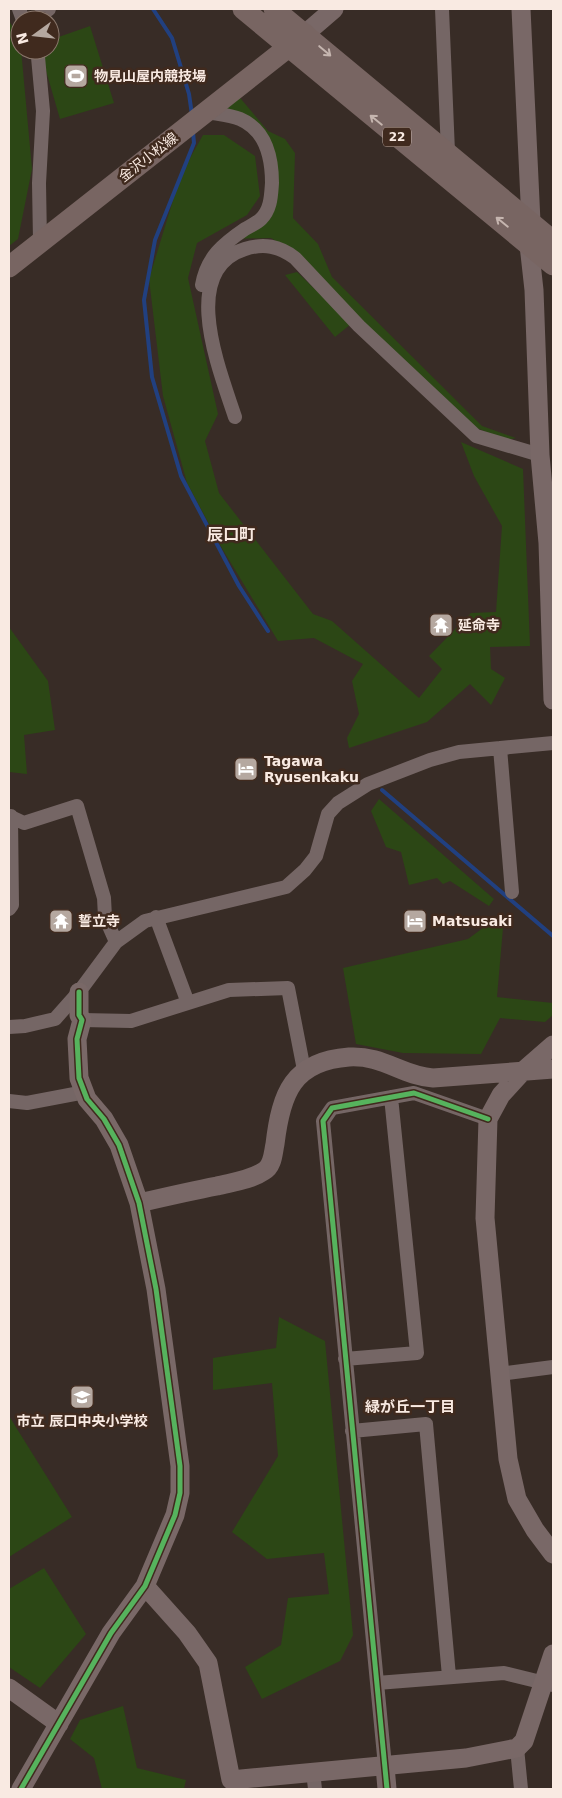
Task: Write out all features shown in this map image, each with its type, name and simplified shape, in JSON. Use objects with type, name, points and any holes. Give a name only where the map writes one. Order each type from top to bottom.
[{"type":"main road","name":"22","points":[[242,9],[553,264]]},
{"type":"main road","name":"22","points":[[274,9],[553,241]]},
{"type":"main road","name":"金沢小松線","points":[[9,267],[305,34]]},
{"type":"street","points":[[305,34],[334,9]]},
{"type":"street","points":[[442,9],[448,152]]},
{"type":"street","points":[[522,9],[530,245],[534,290],[540,455],[550,543],[553,700]]},
{"type":"street","points":[[38,60],[43,111],[39,183],[40,241]]},
{"type":"street","points":[[198,118],[240,119],[252,126],[268,149],[272,170],[270,206],[261,219],[224,243],[209,262],[202,285],[220,371],[235,417]]},
{"type":"street","points":[[206,300],[214,273],[241,250],[256,246],[270,246],[284,250],[359,326],[476,436],[540,455]]},
{"type":"street","points":[[9,1027],[24,1026],[55,1018],[79,992],[116,942],[145,922],[156,917],[286,887],[305,870],[316,856],[328,814],[338,803],[368,784],[430,760],[459,752],[553,744]]},
{"type":"street","points":[[500,748],[512,892]]},
{"type":"street","points":[[9,909],[12,905],[10,816],[24,823],[77,806],[99,881],[105,918],[116,942]]},
{"type":"street","points":[[156,917],[188,1003]]},
{"type":"street","points":[[82,1020],[131,1021],[229,990],[288,988],[304,1070]]},
{"type":"street","points":[[21,1789],[111,1633],[145,1586],[175,1515],[180,1484],[180,1466],[156,1289],[139,1203],[119,1146],[104,1119],[87,1099],[79,1078],[76,1039],[82,1020],[79,1015],[79,992]]},
{"type":"street","points":[[553,1045],[522,1072],[501,1095],[488,1119],[485,1218],[508,1459],[517,1499],[535,1530],[553,1554]]},
{"type":"street","points":[[139,1203],[244,1180],[266,1171],[273,1159],[282,1107],[291,1084],[304,1070],[319,1063],[352,1057],[369,1058],[394,1065],[417,1077],[553,1069]]},
{"type":"street","points":[[9,1101],[27,1103],[85,1092]]},
{"type":"street","points":[[387,1789],[323,1121],[332,1108],[414,1093],[434,1098],[488,1119]]},
{"type":"street","points":[[345,1359],[417,1353],[391,1097]]},
{"type":"street","points":[[499,1374],[553,1367]]},
{"type":"street","points":[[352,1431],[426,1424],[449,1676]]},
{"type":"street","points":[[145,1586],[187,1633],[208,1663],[232,1785],[314,1781],[385,1766],[466,1758],[517,1748],[524,1741],[549,1684],[553,1654]]},
{"type":"street","points":[[377,1683],[504,1673],[549,1684]]},
{"type":"street","points":[[9,1688],[59,1724]]},
{"type":"street","points":[[517,1748],[521,1789]]},
{"type":"green space","points":[[9,21],[10,60],[22,60],[32,169],[18,239],[9,246]]},
{"type":"green space","name":"物見山屋内競技場","points":[[90,26],[114,103],[60,119],[43,60],[60,60],[60,36]]},
{"type":"green space","points":[[236,93],[268,131],[285,139],[295,153],[293,218],[318,244],[332,277],[482,426],[516,438],[507,440],[474,427],[317,279],[302,257],[271,238],[227,239],[267,220],[269,142],[217,105]]},
{"type":"green space","points":[[203,135],[224,135],[255,156],[260,196],[247,215],[197,243],[188,278],[218,414],[205,441],[219,493],[313,614],[332,621],[419,698],[442,669],[429,656],[471,613],[496,612],[502,526],[474,476],[461,442],[523,469],[530,646],[490,647],[491,669],[505,678],[491,705],[470,684],[427,722],[349,748],[347,738],[359,714],[352,681],[363,664],[314,638],[278,641],[223,550],[187,483],[163,396],[149,279],[181,174]]},
{"type":"green space","points":[[297,272],[351,324],[335,337],[285,275]]},
{"type":"green space","points":[[9,627],[48,681],[55,730],[24,735],[27,774],[9,772]]},
{"type":"green space","points":[[379,799],[494,899],[489,906],[450,881],[443,884],[437,878],[409,885],[401,852],[386,847],[371,811]]},
{"type":"green space","points":[[495,919],[503,928],[497,997],[553,1003],[553,1015],[545,1022],[500,1018],[481,1054],[403,1053],[356,1044],[343,968],[468,939]]},
{"type":"green space","points":[[279,1317],[325,1341],[353,1635],[340,1661],[262,1699],[245,1667],[281,1645],[288,1598],[329,1594],[324,1553],[267,1559],[232,1532],[278,1456],[272,1383],[213,1390],[213,1358],[276,1348]]},
{"type":"green space","points":[[9,1416],[72,1517],[9,1557]]},
{"type":"green space","points":[[44,1568],[86,1634],[40,1688],[9,1667],[9,1589]]},
{"type":"green space","points":[[123,1706],[137,1768],[186,1780],[184,1789],[102,1789],[94,1758],[70,1739],[80,1720]]},
{"type":"waterway","points":[[153,9],[172,38],[189,94],[192,115]]},
{"type":"waterway","points":[[193,132],[194,143],[155,240],[144,300],[152,377],[181,476],[239,586],[268,631]]},
{"type":"waterway","points":[[382,790],[553,936]]},
{"type":"cycle path","points":[[21,1789],[111,1633],[145,1586],[175,1515],[180,1493],[180,1466],[156,1289],[139,1203],[119,1145],[104,1119],[87,1099],[79,1078],[77,1039],[82,1020],[79,1015],[79,992]]},
{"type":"cycle path","points":[[387,1789],[323,1121],[332,1108],[414,1093],[488,1119]]},
{"type":"place","name":"物見山屋内競技場","points":[[76,76]]},
{"type":"place","name":"延命寺","points":[[441,625]]},
{"type":"place","name":"Tagawa Ryusenkaku","points":[[246,769]]},
{"type":"place","name":"誓立寺","points":[[61,921]]},
{"type":"place","name":"Matsusaki","points":[[415,921]]},
{"type":"place","name":"市立 辰口中央小学校","points":[[82,1397]]},
{"type":"district","name":"辰口町","points":[[231,534]]},
{"type":"district","name":"緑が丘一丁目","points":[[410,1407]]}]
